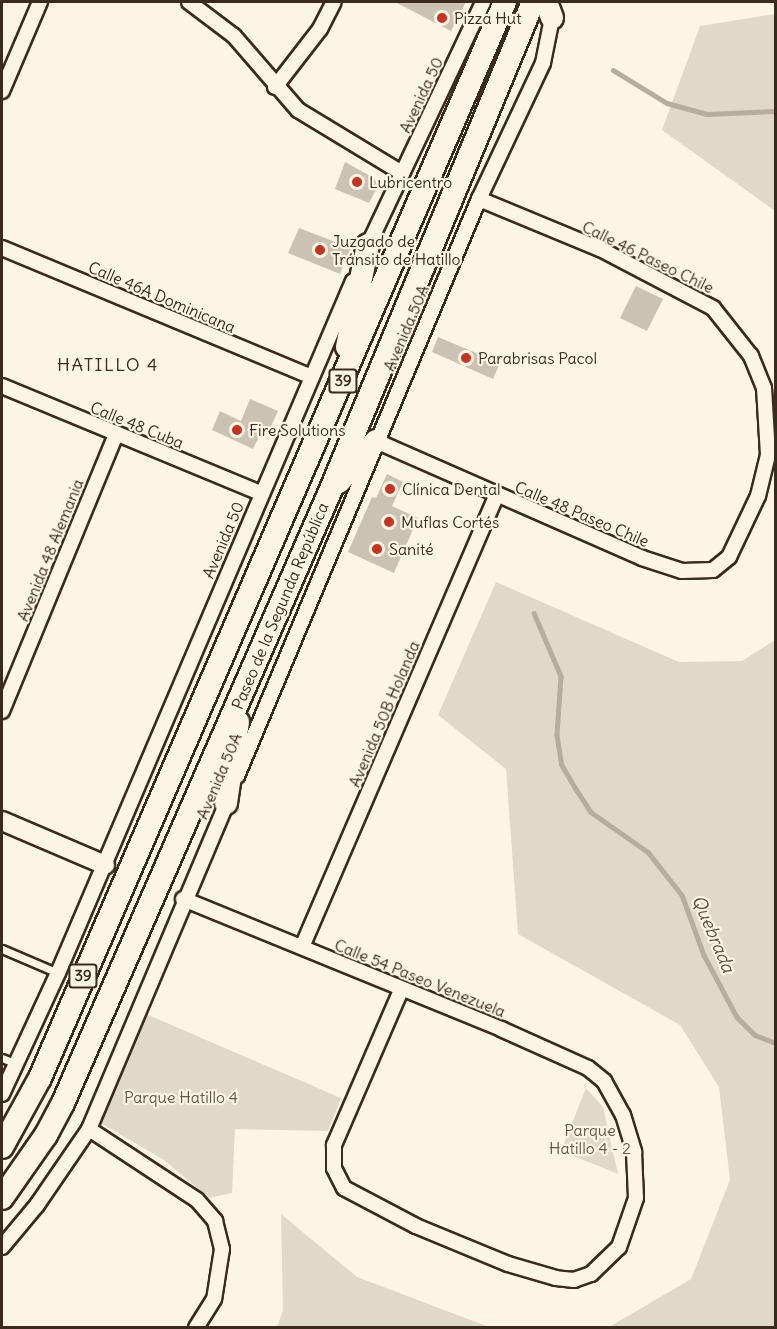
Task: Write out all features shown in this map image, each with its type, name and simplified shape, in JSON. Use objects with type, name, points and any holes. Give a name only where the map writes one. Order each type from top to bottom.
[{"type":"highway","name":"Paseo de la Segunda República","points":[[2,1147],[40,1078],[505,2]]},
{"type":"highway","name":"Paseo de la Segunda República","points":[[2,1198],[46,1135],[63,1103],[328,494],[480,122],[533,2]]},
{"type":"highway","points":[[336,396],[368,245]]},
{"type":"highway","points":[[328,494],[376,441]]},
{"type":"highway","points":[[226,803],[241,696]]},
{"type":"main road","points":[[2,821],[105,865]]},
{"type":"street","points":[[2,91],[40,2]]},
{"type":"street","points":[[189,2],[234,36],[275,87],[298,110],[402,173]]},
{"type":"street","points":[[275,87],[320,29],[334,2]]},
{"type":"street","name":"Avenida 50","points":[[2,1094],[105,865],[310,376],[368,245],[483,2]]},
{"type":"street","name":"Avenida 50A","points":[[2,1247],[37,1205],[89,1129],[183,899],[226,803],[479,199],[543,63],[551,7]]},
{"type":"street","name":"Calle 46 Paseo Chile","points":[[479,199],[600,249],[713,308],[752,356],[764,388],[768,455],[758,496],[729,557],[713,570]]},
{"type":"street","name":"Calle 46A Dominicana","points":[[2,248],[310,376]]},
{"type":"street","name":"Calle 48 Cuba","points":[[2,386],[260,493]]},
{"type":"street","name":"Avenida 48 Alemania","points":[[2,711],[116,434]]},
{"type":"street","name":"Calle 48 Paseo Chile","points":[[376,441],[663,566],[699,573],[713,570]]},
{"type":"street","name":"Avenida 50B Holanda","points":[[302,947],[497,495]]},
{"type":"street","name":"Calle 54 Paseo Venezuela","points":[[183,899],[588,1068],[604,1081],[623,1115],[634,1152],[636,1198],[619,1247],[591,1274],[574,1280],[556,1278],[508,1264],[416,1226],[344,1188],[334,1168],[334,1146],[401,990]]},
{"type":"street","points":[[89,1129],[197,1200],[215,1221],[222,1249],[218,1281],[214,1299],[196,1328]]},
{"type":"lane","points":[[2,949],[58,973]]},
{"type":"lane","points":[[2,1058],[17,1064]]},
{"type":"green space","points":[[776,14],[775,211],[662,130],[700,26]]},
{"type":"green space","points":[[496,582],[679,662],[742,661],[775,640],[775,1327],[609,1327],[691,1279],[730,1180],[719,1087],[680,1025],[518,934],[506,769],[438,715]]},
{"type":"green space","name":"Parque Hatillo 4","points":[[146,1014],[341,1098],[328,1131],[235,1129],[232,1193],[209,1198],[164,1160],[99,1122]]},
{"type":"green space","name":"Parque Hatillo 4 - 2","points":[[586,1088],[603,1107],[618,1174],[561,1151]]},
{"type":"green space","points":[[281,1214],[357,1277],[489,1327],[277,1327],[283,1310]]},
{"type":"building","name":"Pizza Hut","points":[[395,2],[466,2],[451,31]]},
{"type":"building","name":"Lubricentro","points":[[345,162],[374,178],[378,186],[369,203],[335,189]]},
{"type":"building","name":"Juzgado de Tránsito de Hatillo","points":[[299,228],[351,248],[340,274],[288,253]]},
{"type":"building","points":[[636,286],[663,299],[647,331],[620,318]]},
{"type":"building","name":"Parabrisas Pacol","points":[[438,337],[500,363],[493,379],[432,352]]},
{"type":"building","points":[[250,399],[278,411],[268,433],[262,431],[253,449],[212,430],[220,411],[241,421]]},
{"type":"building","points":[[387,474],[403,482],[392,506],[418,518],[394,573],[348,552],[372,497],[376,498]]},
{"type":"waterway","name":"Quebrada","points":[[613,70],[667,103],[707,114],[776,111]]},
{"type":"waterway","name":"Quebrada","points":[[534,613],[561,676],[557,735],[562,765],[591,812],[648,852],[682,895],[704,955],[737,1017],[755,1035],[776,1043]]},
{"type":"place","name":"Pizza Hut","points":[[442,18]]},
{"type":"place","name":"Lubricentro","points":[[357,182]]},
{"type":"place","name":"Juzgado de Tránsito de Hatillo","points":[[320,250]]},
{"type":"place","name":"Parabrisas Pacol","points":[[466,358]]},
{"type":"place","name":"Fire Solutions","points":[[237,430]]},
{"type":"place","name":"Clínica Dental","points":[[390,489]]},
{"type":"place","name":"Muflas Cortés","points":[[389,522]]},
{"type":"place","name":"Sanité","points":[[377,549]]},
{"type":"district","name":"HATILLO 4","points":[[108,365]]}]
